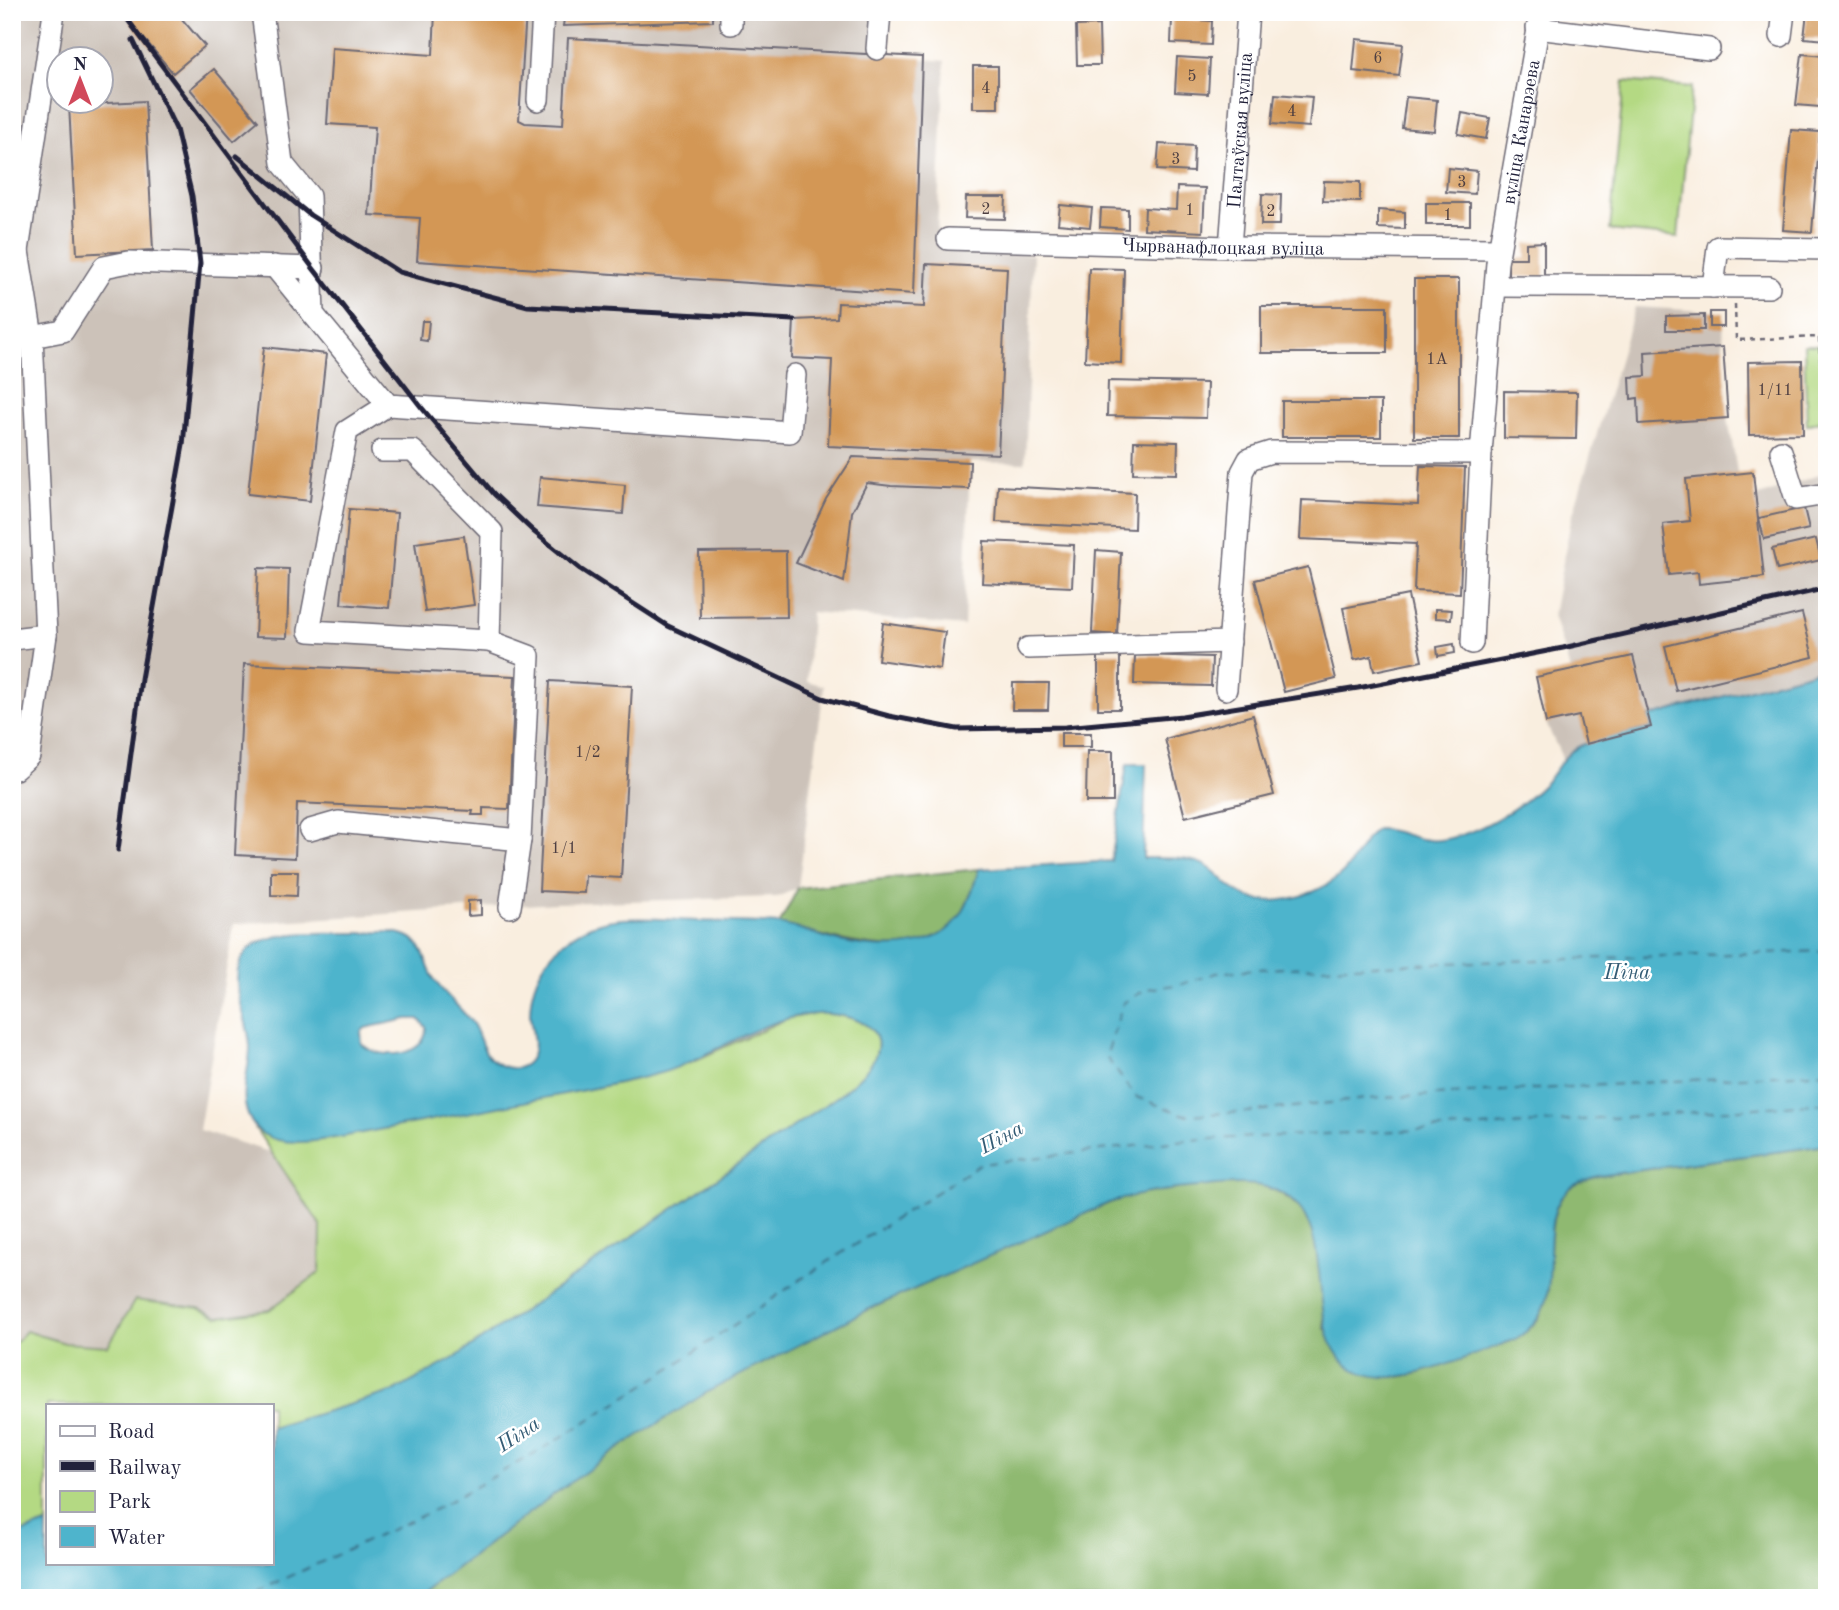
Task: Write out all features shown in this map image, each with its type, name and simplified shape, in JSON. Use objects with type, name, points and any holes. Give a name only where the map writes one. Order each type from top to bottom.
[{"type":"street","points":[[12,769],[29,756],[46,635],[32,337],[15,251],[54,12]]},
{"type":"street","points":[[262,12],[282,163],[309,196],[313,314]]},
{"type":"street","points":[[538,100],[543,12]]},
{"type":"street","points":[[877,49],[880,12]]},
{"type":"street","name":"Палтаўская вуліца","points":[[1230,247],[1248,12]]},
{"type":"street","points":[[1781,36],[1784,12]]},
{"type":"street","points":[[1539,20],[1709,49]]},
{"type":"street","name":"вуліца Канарэева","points":[[1472,643],[1481,453],[1498,249],[1539,20]]},
{"type":"street","name":"Чырванафлоцкая вуліца","points":[[948,239],[1230,247],[1498,249]]},
{"type":"street","points":[[1713,286],[1718,247],[1827,249],[1827,240]]},
{"type":"street","points":[[32,337],[63,331],[104,267],[129,262],[313,268]]},
{"type":"street","points":[[274,266],[388,405]]},
{"type":"street","points":[[1496,286],[1769,286]]},
{"type":"street","points":[[510,907],[520,840],[529,656],[489,641],[309,631],[346,431],[388,405],[790,432],[795,375]]},
{"type":"street","points":[[382,451],[413,451],[492,532],[489,641]]},
{"type":"street","points":[[1781,451],[1796,499],[1827,494]]},
{"type":"street","points":[[1226,690],[1242,472],[1249,458],[1271,452],[1481,453]]},
{"type":"street","points":[[12,639],[46,635]]},
{"type":"street","points":[[1028,648],[1230,642]]},
{"type":"street","points":[[310,830],[338,822],[520,840]]},
{"type":"path","points":[[1735,286],[1736,340],[1819,337],[1822,399]]},
{"type":"shaded area","points":[[12,12],[873,12],[875,54],[945,61],[937,232],[943,247],[1033,255],[1025,463],[970,462],[964,626],[811,612],[807,681],[824,686],[798,888],[777,897],[556,903],[234,924],[199,1130],[315,1166],[721,1079],[272,1404],[46,1404],[12,1520]]},
{"type":"shaded area","points":[[1635,307],[1724,312],[1723,347],[1728,418],[1742,502],[1827,472],[1827,668],[1649,717],[1651,727],[1577,747],[1563,760],[1546,723],[1536,677],[1570,670],[1553,615],[1571,520]]},
{"type":"green space","points":[[1624,81],[1692,87],[1678,237],[1610,230]]},
{"type":"green space","points":[[1804,345],[1827,345],[1827,418],[1807,425]]},
{"type":"green space","points":[[979,869],[960,917],[937,937],[917,944],[870,945],[779,925],[798,888]]},
{"type":"green space","points":[[819,1013],[863,1023],[872,1029],[877,1037],[873,1061],[841,1094],[456,1357],[395,1391],[273,1427],[273,1404],[46,1404],[46,1524],[12,1536],[12,1346],[26,1331],[65,1343],[108,1346],[135,1300],[199,1308],[218,1317],[269,1310],[320,1272],[321,1226],[255,1128],[278,1139],[321,1140],[632,1080],[694,1061],[786,1019]]},
{"type":"green space","points":[[1827,1145],[1827,1598],[417,1598],[597,1463],[711,1390],[858,1315],[1124,1198],[1189,1186],[1234,1183],[1269,1188],[1292,1201],[1309,1222],[1317,1245],[1325,1329],[1398,1377],[1419,1373],[1514,1340],[1533,1325],[1544,1304],[1548,1287],[1554,1215],[1560,1200],[1576,1184],[1598,1176]]},
{"type":"water","name":"Піна","points":[[1827,668],[1827,1145],[1598,1176],[1576,1184],[1559,1201],[1554,1215],[1545,1304],[1533,1325],[1514,1340],[1431,1370],[1397,1377],[1382,1377],[1351,1368],[1333,1347],[1325,1320],[1317,1256],[1310,1226],[1294,1202],[1266,1187],[1244,1184],[1146,1194],[1109,1203],[865,1311],[709,1391],[554,1494],[417,1598],[12,1598],[12,1536],[46,1524],[46,1564],[273,1564],[273,1427],[395,1391],[456,1357],[841,1094],[868,1068],[877,1051],[877,1039],[872,1031],[853,1019],[828,1014],[797,1016],[758,1029],[683,1065],[634,1080],[339,1138],[298,1142],[273,1139],[256,1128],[248,1115],[245,1098],[250,1047],[237,975],[243,956],[259,943],[302,933],[385,932],[407,936],[422,950],[436,982],[473,1024],[490,1058],[503,1066],[518,1068],[532,1056],[534,1040],[530,1013],[532,994],[538,977],[557,948],[586,928],[603,922],[640,918],[778,924],[853,944],[885,947],[918,943],[946,931],[957,920],[968,902],[979,869],[1111,861],[1127,764],[1146,764],[1143,858],[1197,862],[1208,867],[1247,897],[1274,901],[1301,896],[1327,885],[1343,873],[1377,829],[1432,840],[1468,832],[1497,819],[1536,792],[1573,750],[1594,741],[1651,728],[1648,717]],"holes":[[[407,1019],[419,1019],[426,1027],[419,1045],[401,1053],[379,1053],[362,1044],[361,1032],[365,1028]]]},
{"type":"building","points":[[142,12],[176,12],[205,46],[173,73],[130,22]]},
{"type":"building","points":[[435,12],[526,12],[519,120],[525,123],[563,125],[568,38],[922,57],[914,294],[417,261],[420,218],[369,215],[375,127],[327,124],[332,48],[433,55]]},
{"type":"building","points":[[565,12],[713,12],[713,21],[563,26]]},
{"type":"building","points":[[1807,12],[1827,12],[1827,40],[1804,38]]},
{"type":"building","points":[[1172,18],[1212,21],[1211,45],[1171,43]]},
{"type":"building","points":[[1099,25],[1100,65],[1077,65],[1076,26]]},
{"type":"building","points":[[1356,39],[1403,44],[1399,76],[1353,71]]},
{"type":"building","points":[[1802,54],[1825,56],[1822,80],[1827,80],[1827,100],[1821,99],[1820,107],[1796,105]]},
{"type":"building","points":[[1177,57],[1210,59],[1208,94],[1175,92]]},
{"type":"building","points":[[973,66],[998,66],[998,108],[973,108]]},
{"type":"building","points":[[214,69],[258,121],[234,141],[190,89]]},
{"type":"building","points":[[1275,94],[1312,97],[1309,127],[1272,124]]},
{"type":"building","points":[[1406,97],[1437,100],[1434,131],[1402,128]]},
{"type":"building","points":[[145,101],[153,250],[77,254],[70,116],[116,116],[116,103]]},
{"type":"building","points":[[1462,113],[1490,118],[1486,139],[1458,134]]},
{"type":"building","points":[[1791,130],[1820,132],[1812,232],[1783,230]]},
{"type":"building","points":[[1159,144],[1194,146],[1193,172],[1157,170]]},
{"type":"building","points":[[1448,168],[1477,171],[1475,194],[1446,192]]},
{"type":"building","points":[[1324,181],[1360,182],[1360,202],[1323,201]]},
{"type":"building","points":[[1177,187],[1205,188],[1203,232],[1144,229],[1145,208],[1176,210]]},
{"type":"building","points":[[1262,194],[1281,195],[1280,225],[1261,225]]},
{"type":"building","points":[[966,197],[1006,197],[1005,219],[965,218]]},
{"type":"building","points":[[1426,203],[1470,203],[1470,225],[1426,225]]},
{"type":"building","points":[[1060,205],[1092,208],[1090,227],[1058,224]]},
{"type":"building","points":[[1101,208],[1128,209],[1128,229],[1100,227]]},
{"type":"building","points":[[1378,210],[1405,212],[1405,229],[1378,228]]},
{"type":"building","points":[[1544,242],[1544,277],[1508,277],[1508,258],[1526,258],[1526,243]]},
{"type":"building","points":[[926,264],[1007,268],[998,454],[828,446],[832,360],[792,358],[794,320],[837,318],[838,303],[924,307]]},
{"type":"building","points":[[1089,268],[1124,269],[1121,363],[1085,361]]},
{"type":"building","points":[[1414,279],[1459,279],[1459,438],[1414,438]]},
{"type":"building","points":[[1261,306],[1387,306],[1387,353],[1261,353]]},
{"type":"building","points":[[1710,312],[1724,312],[1724,327],[1710,327]]},
{"type":"building","points":[[1704,315],[1704,330],[1666,330],[1666,316]]},
{"type":"building","points":[[422,321],[429,321],[427,341],[420,340]]},
{"type":"building","points":[[264,347],[326,354],[310,501],[248,494]]},
{"type":"building","points":[[1723,347],[1728,418],[1639,424],[1638,398],[1631,399],[1630,377],[1646,376],[1645,352]]},
{"type":"building","points":[[1802,361],[1803,434],[1749,435],[1748,362]]},
{"type":"building","points":[[1108,381],[1207,383],[1206,418],[1107,416]]},
{"type":"building","points":[[1504,391],[1577,392],[1576,439],[1504,438]]},
{"type":"building","points":[[1282,401],[1381,401],[1381,437],[1282,437]]},
{"type":"building","points":[[1134,441],[1178,442],[1177,474],[1133,473]]},
{"type":"building","points":[[853,457],[970,462],[969,489],[867,483],[852,512],[844,582],[796,563],[826,499]]},
{"type":"building","points":[[1420,466],[1465,467],[1460,593],[1414,591],[1416,544],[1300,539],[1302,500],[1418,505]]},
{"type":"building","points":[[1753,472],[1764,577],[1699,584],[1698,572],[1669,575],[1663,524],[1690,521],[1686,479]]},
{"type":"building","points":[[540,477],[625,485],[623,514],[537,507]]},
{"type":"building","points":[[998,486],[1135,493],[1134,529],[996,522]]},
{"type":"building","points":[[1804,508],[1809,529],[1764,539],[1759,518]]},
{"type":"building","points":[[349,509],[397,513],[389,608],[341,604]]},
{"type":"building","points":[[464,536],[474,605],[425,612],[415,543]]},
{"type":"building","points":[[1816,539],[1821,560],[1777,570],[1772,549]]},
{"type":"building","points":[[984,541],[1074,545],[1072,587],[982,583]]},
{"type":"building","points":[[1096,550],[1121,552],[1117,635],[1092,633]]},
{"type":"building","points":[[786,551],[787,617],[700,618],[699,552]]},
{"type":"building","points":[[1308,567],[1336,679],[1284,692],[1255,580]]},
{"type":"building","points":[[258,568],[289,569],[287,638],[255,637]]},
{"type":"building","points":[[1408,595],[1422,661],[1374,671],[1371,656],[1354,660],[1343,608]]},
{"type":"building","points":[[1435,609],[1452,610],[1451,619],[1435,618]]},
{"type":"building","points":[[1802,613],[1813,657],[1676,691],[1665,646]]},
{"type":"building","points":[[883,623],[945,632],[940,669],[878,660]]},
{"type":"building","points":[[1454,644],[1455,653],[1438,656],[1437,647]]},
{"type":"building","points":[[1098,653],[1120,653],[1120,709],[1098,709]]},
{"type":"building","points":[[1135,655],[1212,657],[1211,686],[1134,684]]},
{"type":"building","points":[[1633,656],[1651,727],[1586,744],[1579,716],[1546,723],[1536,677]]},
{"type":"building","points":[[244,664],[515,676],[509,809],[483,808],[483,815],[472,815],[473,811],[297,803],[295,858],[235,855]]},
{"type":"building","points":[[550,681],[632,686],[621,878],[585,876],[584,893],[539,891]]},
{"type":"building","points":[[1013,683],[1049,683],[1048,710],[1012,710]]},
{"type":"building","points":[[1253,715],[1274,795],[1185,817],[1165,739]]},
{"type":"building","points":[[1061,733],[1091,733],[1091,747],[1061,747]]},
{"type":"building","points":[[1087,751],[1113,751],[1113,802],[1086,802]]},
{"type":"building","points":[[271,871],[298,871],[297,896],[271,895]]},
{"type":"building","points":[[481,900],[481,915],[468,916],[468,901]]},
{"type":"ferry route","points":[[1827,951],[1255,969],[1216,973],[1182,984],[1147,989],[1123,1003],[1106,1057],[1136,1097],[1185,1115],[1248,1112],[1366,1099],[1827,1072]]},
{"type":"ferry route","points":[[243,1598],[432,1511],[544,1448],[662,1374],[803,1278],[980,1164],[1187,1140],[1467,1128],[1827,1103]]},
{"type":"railway","points":[[122,12],[313,268],[422,408],[494,494],[533,531],[580,569],[668,626],[822,698],[889,716],[957,729],[1065,727],[1182,716],[1358,688],[1563,648],[1827,588]]},
{"type":"railway","points":[[118,850],[141,679],[183,445],[200,263],[192,196],[176,129],[133,40]]},
{"type":"railway","points":[[237,156],[310,215],[399,272],[528,306],[794,320]]}]
